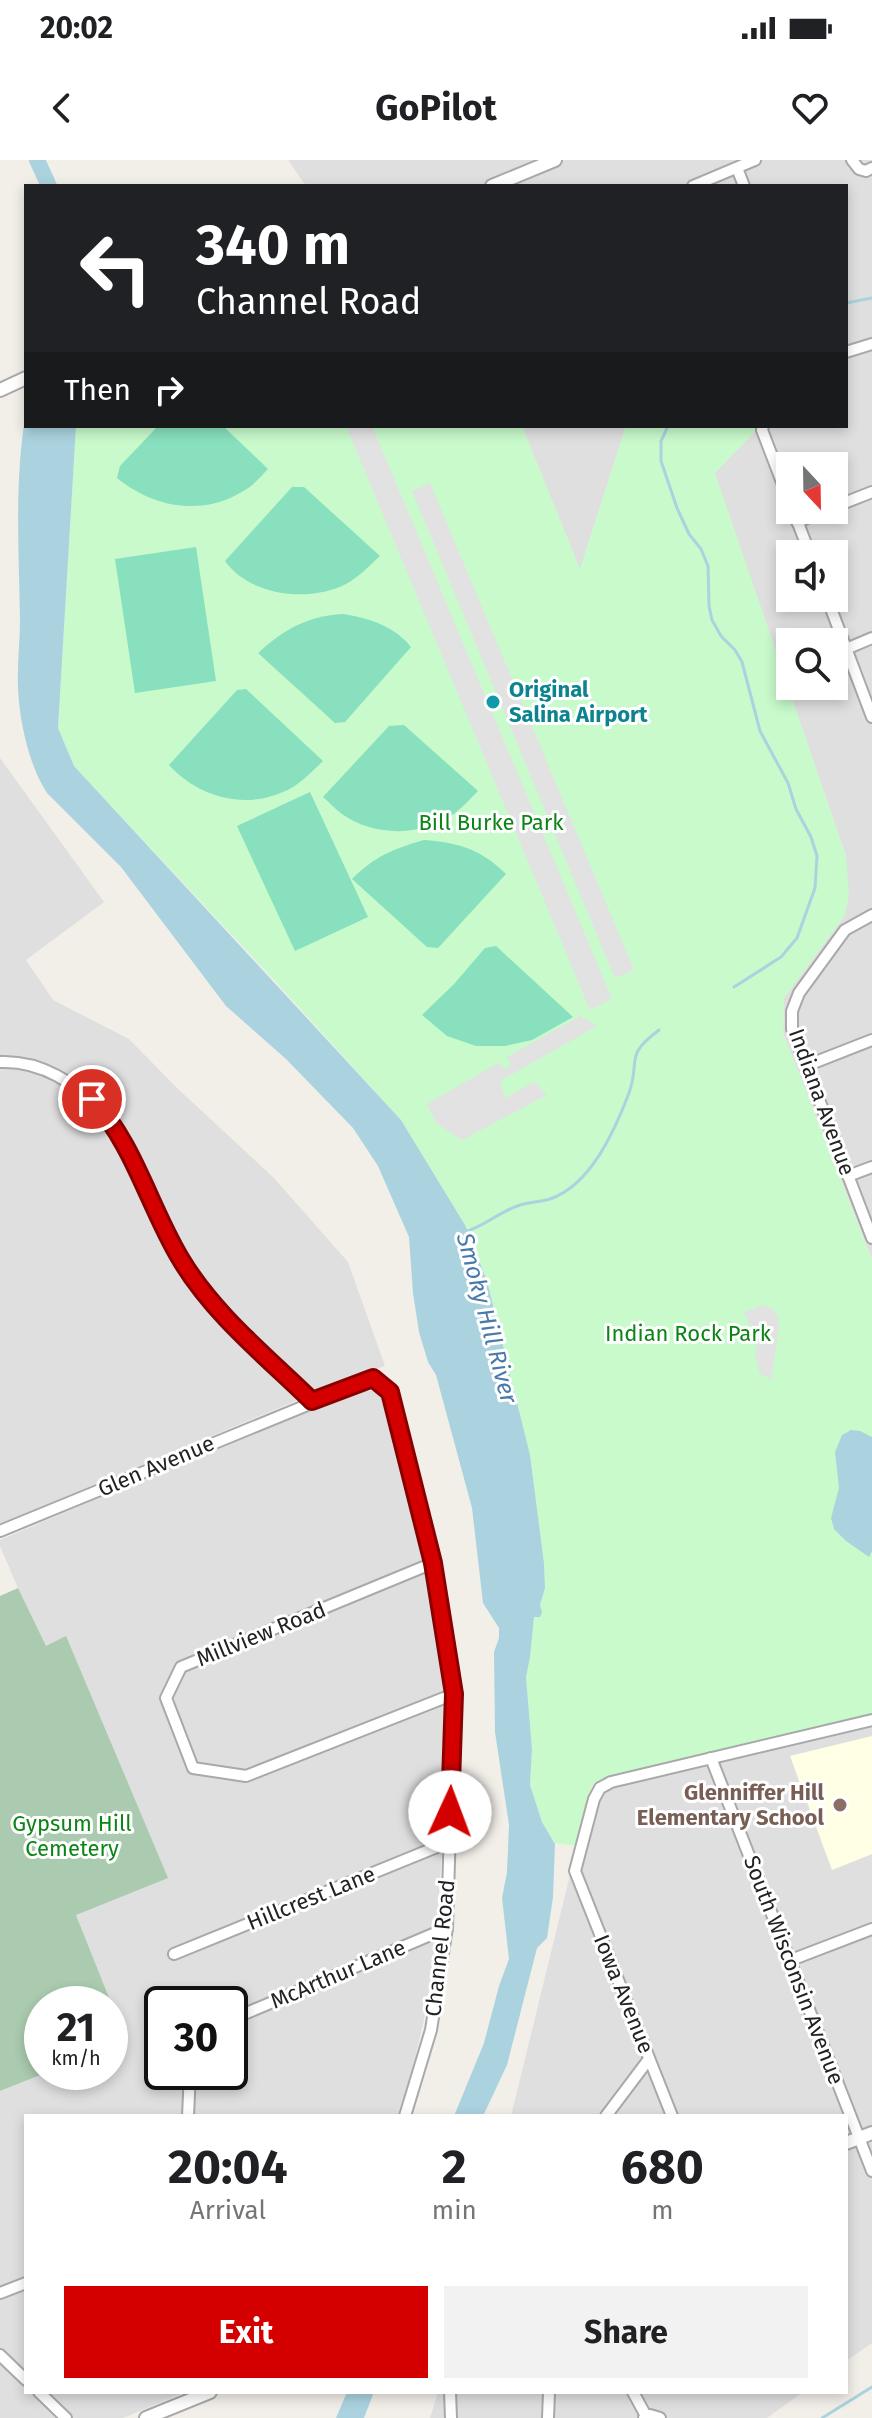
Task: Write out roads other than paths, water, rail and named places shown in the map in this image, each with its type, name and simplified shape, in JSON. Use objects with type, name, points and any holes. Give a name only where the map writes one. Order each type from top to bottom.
[{"type":"street","points":[[497,184],[555,160]]},
{"type":"street","points":[[698,184],[755,160]]},
{"type":"street","points":[[852,160],[859,169],[869,170]]},
{"type":"street","points":[[737,168],[743,184]]},
{"type":"street","points":[[848,351],[872,344]]},
{"type":"street","points":[[0,390],[24,379]]},
{"type":"street","points":[[762,428],[776,466]]},
{"type":"street","points":[[848,501],[872,492]]},
{"type":"street","points":[[848,648],[872,638]]},
{"type":"street","points":[[848,654],[872,717]]},
{"type":"street","name":"Indiana Avenue","points":[[872,915],[845,930],[799,993],[792,1011],[792,1029],[872,1238]]},
{"type":"street","points":[[808,1065],[872,1040]]},
{"type":"street","points":[[0,1062],[32,1066],[62,1077],[92,1099],[109,1117],[180,1259],[218,1310],[312,1401]]},
{"type":"street","points":[[848,1176],[872,1167]]},
{"type":"street","name":"Channel Road","points":[[312,1401],[373,1378],[390,1392],[433,1563],[454,1694],[447,1928],[431,2030],[406,2114]]},
{"type":"street","name":"Glen Avenue","points":[[0,1531],[312,1401]]},
{"type":"street","name":"Millview Road","points":[[433,1563],[181,1667],[166,1698],[193,1768],[246,1776],[454,1694]]},
{"type":"street","points":[[711,1758],[872,1720]]},
{"type":"street","name":"Iowa Avenue","points":[[671,2114],[575,1871],[594,1799],[600,1788],[611,1782],[711,1758]]},
{"type":"street","name":"South Wisconsin Avenue","points":[[711,1758],[872,2171]]},
{"type":"street","name":"Hillcrest Lane","points":[[174,1954],[449,1842]]},
{"type":"street","name":"McArthur Lane","points":[[248,2012],[447,1928]]},
{"type":"street","points":[[791,1960],[872,1929]]},
{"type":"street","points":[[608,2114],[649,2059]]},
{"type":"street","points":[[188,2114],[189,2090]]},
{"type":"street","points":[[848,2142],[872,2133]]},
{"type":"street","points":[[0,2293],[24,2284]]},
{"type":"street","points":[[0,2355],[24,2378]]},
{"type":"street","points":[[41,2394],[66,2418]]},
{"type":"street","points":[[146,2418],[205,2394]]},
{"type":"street","points":[[450,2394],[451,2418]]},
{"type":"street","points":[[548,2418],[549,2394]]},
{"type":"street","points":[[634,2394],[645,2417],[655,2415],[660,2418]]},
{"type":"water","points":[[24,425],[24,428],[76,428],[58,728],[74,766],[401,1120],[465,1225],[487,1281],[530,1455],[544,1563],[542,1612],[540,1617],[534,1617],[526,1677],[532,1749],[530,1785],[542,1822],[555,1844],[553,1897],[547,1938],[537,1948],[507,2065],[484,2114],[455,2114],[484,2043],[509,1959],[502,1898],[507,1872],[509,1825],[495,1732],[494,1652],[499,1628],[483,1603],[472,1508],[436,1375],[428,1362],[419,1332],[409,1237],[378,1166],[353,1128],[286,1059],[226,1006],[121,867],[47,793],[35,770],[20,714],[18,687]]},
{"type":"water","points":[[851,1430],[872,1437],[872,1551],[869,1557],[834,1529],[831,1518],[839,1488],[835,1452],[842,1435]]},
{"type":"water","points":[[346,2394],[373,2394],[364,2418],[336,2418]]},
{"type":"waterway","name":"Smoky Hill River","points":[[37,160],[48,184]]},
{"type":"waterway","points":[[848,303],[872,298]]},
{"type":"waterway","points":[[667,428],[661,441],[661,461],[677,508],[708,566],[712,620],[742,662],[760,731],[788,783],[817,856],[815,888],[797,938],[781,957],[734,987]]},
{"type":"waterway","points":[[464,1232],[523,1204],[550,1199],[578,1182],[600,1155],[617,1123],[629,1093],[637,1053],[659,1030]]},
{"type":"waterway","points":[[822,2418],[872,2387]]},
{"type":"place","name":"Original Salina Airport","points":[[493,702]]},
{"type":"place","name":"Glenniffer Hill Elementary School","points":[[840,1805]]},
{"type":"park label","name":"Bill Burke Park","points":[[491,822]]},
{"type":"park label","name":"Indian Rock Park","points":[[688,1333]]},
{"type":"park label","name":"Gypsum Hill Cemetery","points":[[72,1836]]}]
